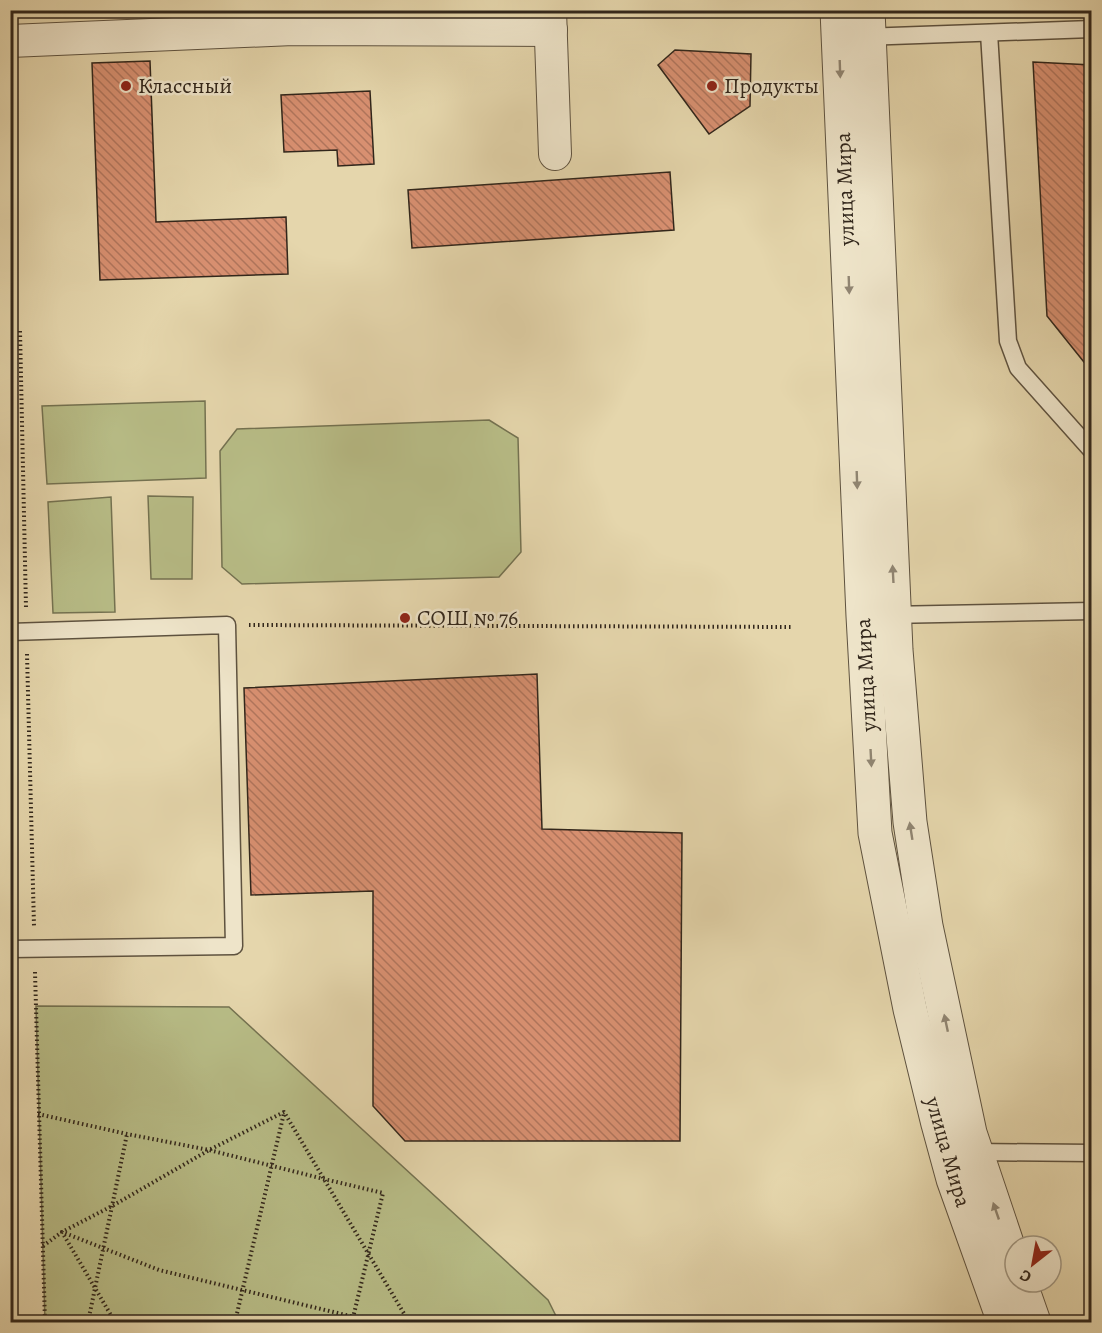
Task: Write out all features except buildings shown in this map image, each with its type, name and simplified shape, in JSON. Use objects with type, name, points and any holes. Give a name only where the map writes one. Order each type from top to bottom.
[{"type":"street","points":[[10,41],[293,20],[550,20],[555,154]]},
{"type":"street","name":"улица Мира","points":[[853,23],[879,616],[875,833],[910,1009],[961,1153],[1003,1242]]},
{"type":"street","name":"улица Мира","points":[[961,1153],[953,1179],[1004,1323]]},
{"type":"street","points":[[1024,1294],[1034,1323]]},
{"type":"lane","points":[[853,23],[989,33],[1092,29]]},
{"type":"lane","points":[[989,33],[1008,341],[1018,368],[1092,451]]},
{"type":"lane","points":[[879,616],[1092,611]]},
{"type":"lane","points":[[10,949],[234,946],[227,625],[19,632]]},
{"type":"lane","points":[[961,1153],[1092,1153]]},
{"type":"path","points":[[20,331],[19,632],[34,948],[45,1323]]},
{"type":"path","points":[[227,625],[792,627]]},
{"type":"path","points":[[43,1246],[62,1232],[209,1150],[284,1112]]},
{"type":"path","points":[[236,1323],[284,1112]]},
{"type":"path","points":[[284,1112],[409,1323]]},
{"type":"path","points":[[38,1114],[209,1150],[383,1193],[353,1320]]},
{"type":"path","points":[[88,1323],[127,1134]]},
{"type":"path","points":[[62,1232],[159,1270],[353,1320],[375,1323]]},
{"type":"path","points":[[62,1232],[115,1323]]},
{"type":"green space","points":[[205,401],[206,478],[47,484],[42,406]]},
{"type":"green space","points":[[489,420],[518,438],[521,552],[499,577],[242,584],[222,567],[220,451],[237,429]]},
{"type":"green space","points":[[148,496],[193,497],[192,579],[151,579]]},
{"type":"green space","points":[[111,497],[115,612],[53,613],[48,502]]},
{"type":"green space","points":[[36,1006],[229,1007],[548,1300],[559,1322],[45,1322]]},
{"type":"place","name":"Классный","points":[[126,86]]},
{"type":"place","name":"Продукты","points":[[712,86]]},
{"type":"place","name":"СОШ № 76","points":[[405,618]]}]
